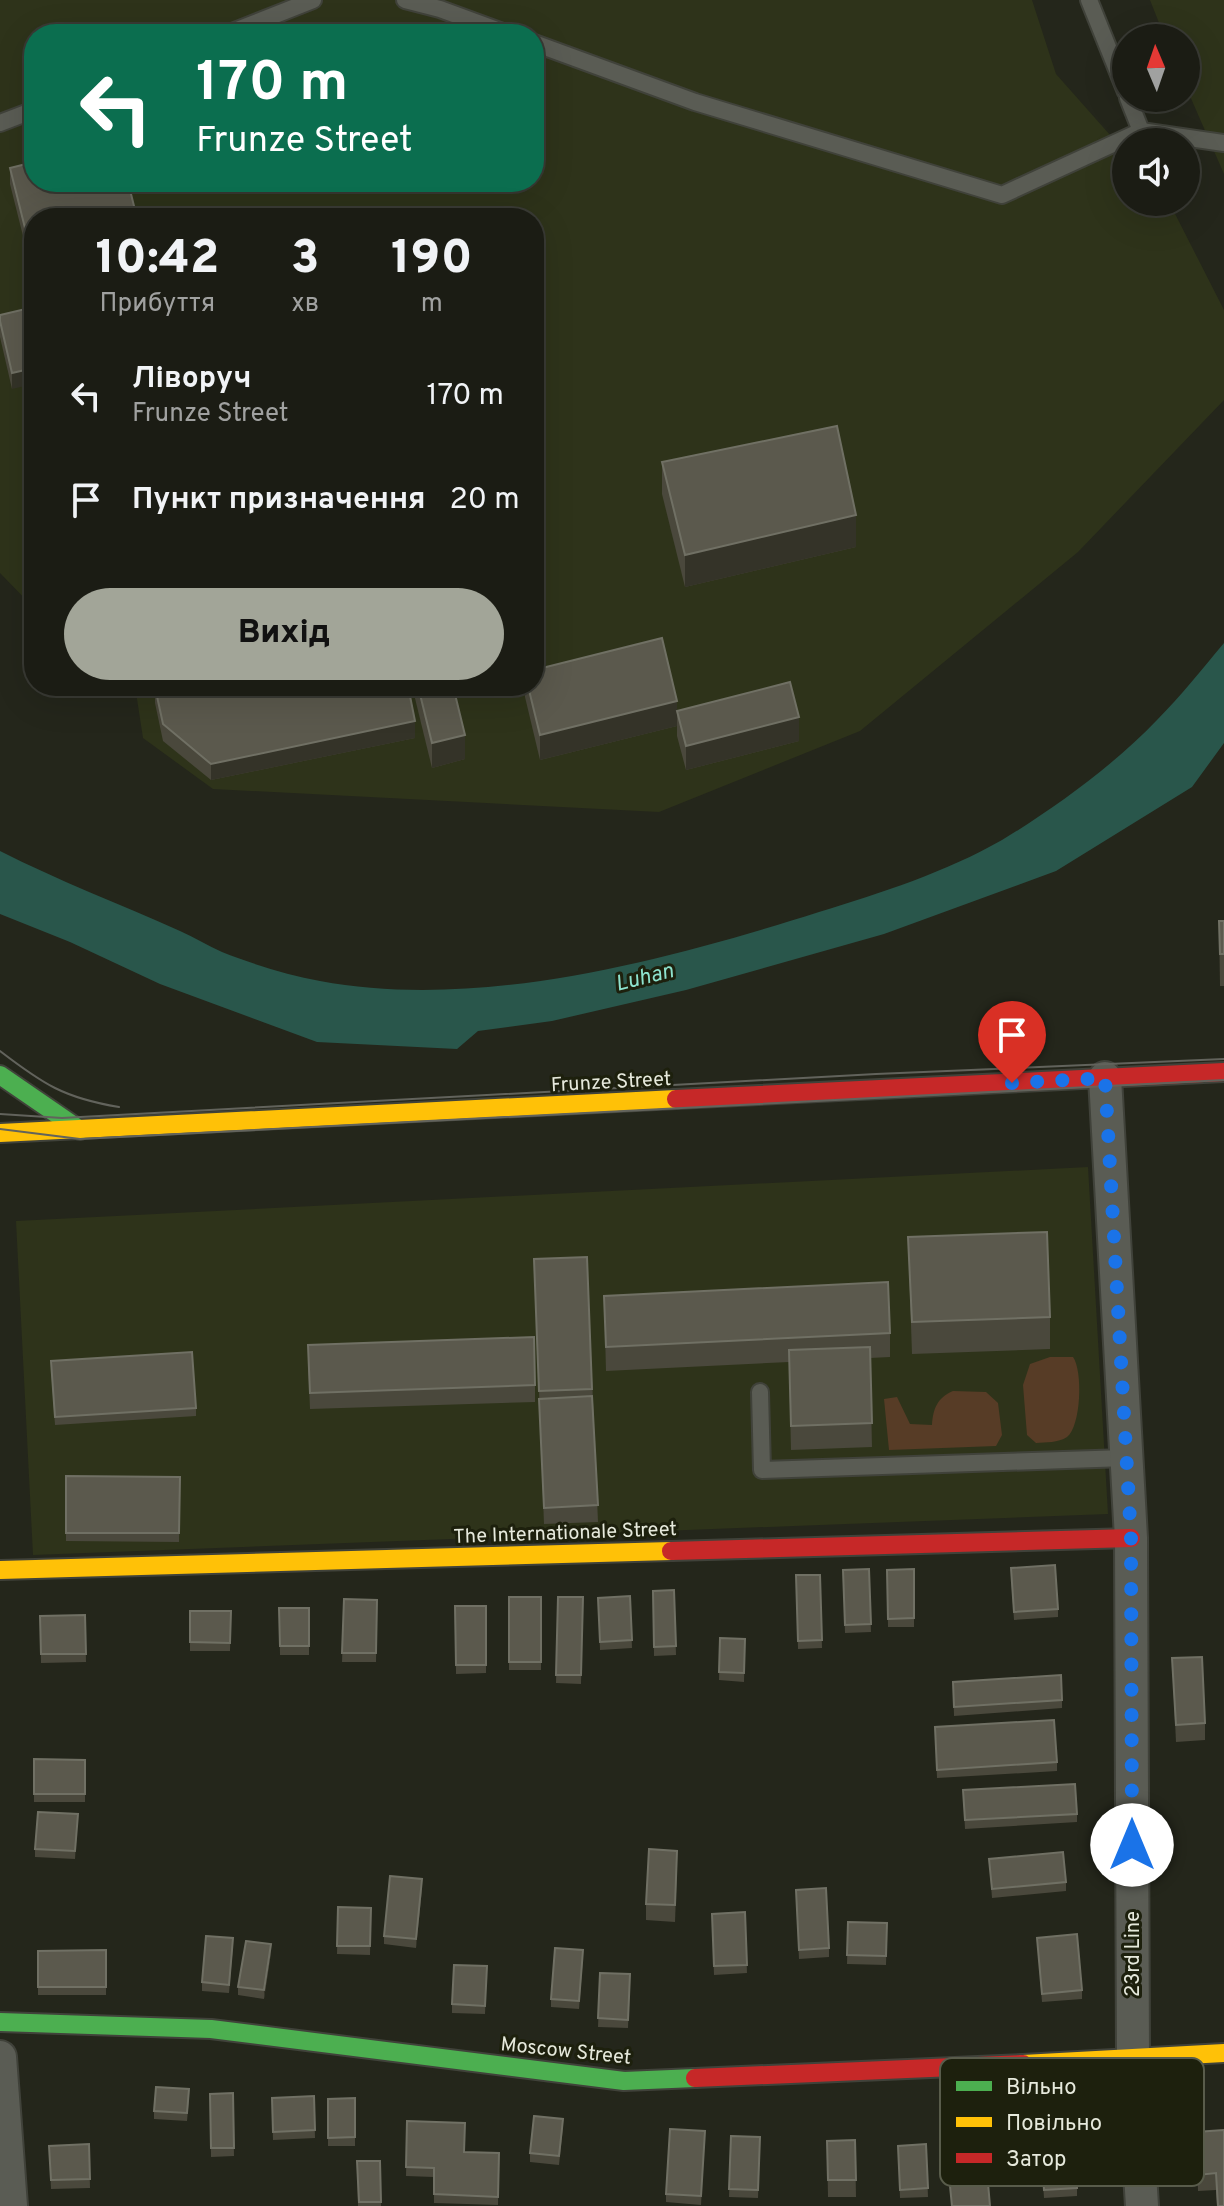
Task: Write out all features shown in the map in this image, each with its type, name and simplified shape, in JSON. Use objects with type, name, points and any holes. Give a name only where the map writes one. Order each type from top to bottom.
[{"type":"street","name":"Frunze Street","points":[[0,1133],[1224,1072]]},
{"type":"street","points":[[0,1075],[80,1130]]},
{"type":"street","name":"23rd Line","points":[[1105,1078],[1131,1538],[1133,2058]]},
{"type":"street","name":"The Internationale Street","points":[[0,1570],[1131,1538]]},
{"type":"street","name":"Moscow Street","points":[[0,2022],[211,2029],[624,2081],[940,2067]]},
{"type":"street","name":"Moscow Street","points":[[1148,2058],[1224,2053]]},
{"type":"street","points":[[0,2057],[11,2206]]},
{"type":"street","name":"23rd Line","points":[[1141,2186],[1142,2206]]},
{"type":"lane","points":[[252,24],[313,0]]},
{"type":"lane","points":[[405,0],[481,24]]},
{"type":"lane","points":[[1089,0],[1112,57]]},
{"type":"lane","points":[[544,47],[695,102],[1002,195],[1112,144]]},
{"type":"lane","points":[[0,123],[24,114]]},
{"type":"lane","points":[[1200,140],[1224,143]]},
{"type":"lane","points":[[760,1392],[762,1470],[1126,1458]]},
{"type":"shaded area","points":[[0,0],[1032,0],[1056,74],[1112,137],[1112,216],[1176,216],[1224,310],[1224,400],[1078,552],[860,731],[659,812],[213,789],[143,738],[137,696],[544,696],[544,208],[24,208],[24,598],[0,573]]},
{"type":"shaded area","points":[[1150,0],[1224,0],[1224,174],[1197,112],[1200,112],[1200,24],[1159,24]]},
{"type":"shaded area","points":[[1088,1167],[1108,1514],[33,1555],[16,1221]]},
{"type":"shaded area","points":[[1050,1357],[1073,1357],[1078,1374],[1078,1411],[1067,1437],[1036,1443],[1027,1435],[1023,1385],[1030,1364]]},
{"type":"shaded area","points":[[953,1391],[986,1392],[998,1403],[1002,1435],[996,1446],[889,1450],[884,1399],[897,1397],[910,1424],[932,1425],[937,1405]]},
{"type":"water","name":"Luhan","points":[[1224,643],[1224,743],[1192,787],[1056,871],[884,934],[686,990],[552,1021],[478,1031],[457,1049],[317,1042],[160,984],[70,942],[0,914],[0,851],[222,952],[270,969],[320,981],[381,989],[444,990],[508,985],[637,963],[866,897],[981,852],[1063,800],[1122,753],[1166,711]]},
{"type":"building","points":[[24,164],[24,192],[130,192],[134,208],[24,208],[24,224],[10,168]]},
{"type":"building","points":[[24,309],[24,370],[12,373],[0,315]]},
{"type":"building","points":[[837,426],[856,515],[685,555],[662,462]]},
{"type":"building","points":[[662,638],[677,701],[540,735],[530,696],[544,696],[544,668]]},
{"type":"building","points":[[790,682],[799,717],[686,746],[677,711]]},
{"type":"building","points":[[157,696],[410,696],[415,721],[211,764],[163,724]]},
{"type":"building","points":[[420,696],[455,696],[465,735],[432,743]]},
{"type":"building","points":[[1219,921],[1224,921],[1224,954],[1220,954]]},
{"type":"building","points":[[1047,1232],[1050,1317],[912,1322],[908,1237]]},
{"type":"building","points":[[587,1257],[592,1389],[539,1391],[534,1259]]},
{"type":"building","points":[[888,1282],[890,1333],[606,1347],[604,1296]]},
{"type":"building","points":[[534,1337],[535,1385],[310,1393],[308,1345]]},
{"type":"building","points":[[870,1347],[872,1423],[791,1426],[789,1350]]},
{"type":"building","points":[[192,1352],[196,1408],[55,1417],[51,1361]]},
{"type":"building","points":[[592,1396],[598,1505],[544,1508],[539,1399]]},
{"type":"building","points":[[66,1476],[180,1477],[179,1533],[66,1533]]},
{"type":"building","points":[[1055,1565],[1058,1609],[1014,1612],[1011,1568]]},
{"type":"building","points":[[869,1569],[871,1624],[845,1625],[843,1570]]},
{"type":"building","points":[[914,1569],[914,1618],[888,1619],[887,1570]]},
{"type":"building","points":[[796,1575],[820,1575],[822,1640],[798,1641]]},
{"type":"building","points":[[674,1590],[676,1646],[654,1647],[653,1591]]},
{"type":"building","points":[[630,1596],[632,1640],[600,1642],[598,1598]]},
{"type":"building","points":[[509,1597],[541,1597],[541,1662],[509,1662]]},
{"type":"building","points":[[558,1597],[583,1597],[581,1675],[556,1675]]},
{"type":"building","points":[[344,1599],[377,1600],[376,1653],[342,1653]]},
{"type":"building","points":[[455,1606],[486,1606],[486,1665],[456,1665]]},
{"type":"building","points":[[279,1608],[309,1608],[309,1646],[280,1646]]},
{"type":"building","points":[[190,1611],[231,1611],[230,1643],[190,1642]]},
{"type":"building","points":[[85,1615],[86,1654],[41,1654],[40,1616]]},
{"type":"building","points":[[720,1638],[745,1639],[744,1673],[719,1672]]},
{"type":"building","points":[[1202,1657],[1205,1723],[1176,1725],[1172,1658]]},
{"type":"building","points":[[1061,1675],[1062,1700],[954,1707],[953,1682]]},
{"type":"building","points":[[1054,1720],[1057,1762],[937,1770],[935,1727]]},
{"type":"building","points":[[34,1759],[85,1760],[85,1794],[34,1794]]},
{"type":"building","points":[[1075,1784],[1077,1814],[965,1820],[963,1790]]},
{"type":"building","points":[[38,1812],[78,1814],[75,1851],[35,1849]]},
{"type":"building","points":[[649,1849],[677,1851],[675,1905],[646,1904]]},
{"type":"building","points":[[1063,1852],[1066,1882],[992,1889],[989,1859]]},
{"type":"building","points":[[390,1876],[422,1879],[416,1939],[384,1936]]},
{"type":"building","points":[[826,1888],[829,1948],[799,1950],[796,1890]]},
{"type":"building","points":[[338,1907],[371,1908],[370,1946],[337,1946]]},
{"type":"building","points":[[745,1912],[747,1965],[714,1966],[712,1914]]},
{"type":"building","points":[[848,1922],[887,1923],[886,1956],[847,1955]]},
{"type":"building","points":[[1077,1934],[1082,1990],[1042,1994],[1037,1938]]},
{"type":"building","points":[[206,1936],[233,1938],[229,1985],[202,1982]]},
{"type":"building","points":[[246,1941],[271,1944],[264,1990],[238,1987]]},
{"type":"building","points":[[555,1948],[583,1950],[579,2001],[551,1999]]},
{"type":"building","points":[[106,1950],[106,1987],[38,1987],[38,1951]]},
{"type":"building","points":[[454,1965],[487,1966],[485,2006],[452,2004]]},
{"type":"building","points":[[600,1973],[630,1974],[628,2020],[598,2018]]},
{"type":"building","points":[[156,2087],[189,2089],[187,2113],[154,2111]]},
{"type":"building","points":[[233,2093],[234,2148],[211,2148],[210,2094]]},
{"type":"building","points":[[314,2096],[315,2130],[273,2132],[272,2098]]},
{"type":"building","points":[[355,2098],[355,2137],[328,2138],[328,2099]]},
{"type":"building","points":[[534,2116],[563,2119],[559,2156],[530,2153]]},
{"type":"building","points":[[407,2121],[465,2123],[464,2152],[499,2153],[498,2197],[434,2194],[434,2168],[406,2167]]},
{"type":"building","points":[[670,2129],[705,2131],[701,2196],[666,2194]]},
{"type":"building","points":[[1224,2130],[1224,2206],[1218,2206],[1216,2173],[1204,2174],[1204,2131]]},
{"type":"building","points":[[731,2136],[760,2137],[758,2190],[729,2189]]},
{"type":"building","points":[[855,2140],[856,2180],[828,2180],[827,2141]]},
{"type":"building","points":[[89,2144],[90,2179],[51,2180],[49,2146]]},
{"type":"building","points":[[926,2144],[928,2188],[900,2190],[898,2146]]},
{"type":"building","points":[[357,2161],[380,2161],[381,2202],[359,2202]]},
{"type":"building","points":[[950,2186],[988,2186],[990,2206],[952,2206]]},
{"type":"building","points":[[1044,2186],[1077,2186],[1077,2188],[1044,2190]]},
{"type":"tram line","points":[[0,1051],[55,1088],[83,1099],[119,1107]]},
{"type":"tram line","points":[[0,1114],[62,1118],[876,1074],[1224,1059]]},
{"type":"tram line","points":[[0,1129],[80,1139],[1224,1080]]},
{"type":"traffic: fast","points":[[0,1075],[80,1130]]},
{"type":"traffic: fast","points":[[0,2022],[211,2029],[624,2081],[695,2078]]},
{"type":"traffic: slow","points":[[0,1133],[676,1099]]},
{"type":"traffic: slow","points":[[0,1570],[671,1551]]},
{"type":"traffic: slow","points":[[1133,2058],[1224,2053]]},
{"type":"traffic: jam","points":[[676,1099],[1224,1072]]},
{"type":"traffic: jam","points":[[671,1551],[1131,1538]]},
{"type":"traffic: jam","points":[[695,2078],[940,2068]]},
{"type":"route","points":[[1012,1083],[1105,1078],[1131,1538],[1132,1845]]}]
